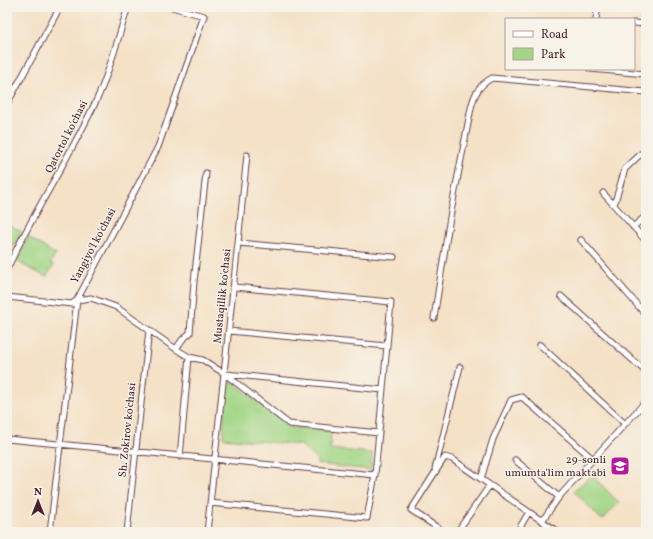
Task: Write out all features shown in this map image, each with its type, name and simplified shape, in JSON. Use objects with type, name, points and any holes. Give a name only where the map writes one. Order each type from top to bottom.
[{"type":"street","points":[[7,104],[60,7]]},
{"type":"street","name":"Qatortol ko'chasi","points":[[7,269],[98,98],[128,7]]},
{"type":"street","name":"Yangiyo'l ko'chasi","points":[[50,532],[77,300],[158,147],[204,16],[172,7]]},
{"type":"street","points":[[596,18],[598,7]]},
{"type":"street","points":[[635,23],[646,24]]},
{"type":"street","points":[[601,70],[646,74]]},
{"type":"street","points":[[434,318],[450,217],[472,100],[483,83],[492,78],[646,92]]},
{"type":"street","points":[[614,205],[625,168],[646,149]]},
{"type":"street","points":[[238,243],[247,155]]},
{"type":"street","points":[[176,349],[182,340],[190,333],[206,173]]},
{"type":"street","points":[[603,193],[646,241]]},
{"type":"street","points":[[634,227],[646,216]]},
{"type":"street","points":[[581,240],[646,315]]},
{"type":"street","name":"Mustaqillik ko'chasi","points":[[207,532],[238,243],[394,257]]},
{"type":"street","points":[[210,503],[367,518],[379,433],[391,302],[234,287]]},
{"type":"street","points":[[7,296],[72,304],[77,300],[91,298],[116,307],[189,357],[203,360],[225,374],[289,424],[379,433]]},
{"type":"street","points":[[562,296],[646,372]]},
{"type":"street","name":"Sh. Zokirov ko'chasi","points":[[127,532],[149,330]]},
{"type":"street","points":[[229,331],[387,346]]},
{"type":"street","points":[[540,345],[624,423]]},
{"type":"street","points":[[180,457],[189,357]]},
{"type":"street","points":[[434,474],[460,367]]},
{"type":"street","points":[[225,374],[383,390]]},
{"type":"street","points":[[481,479],[492,439],[511,400],[522,397],[592,459]]},
{"type":"street","points":[[542,521],[559,497],[624,423],[646,401]]},
{"type":"street","points":[[7,439],[136,453],[374,475]]},
{"type":"street","points":[[444,532],[411,510],[445,457],[452,459],[558,532]]},
{"type":"street","points":[[515,460],[559,497]]},
{"type":"street","points":[[457,532],[490,485]]},
{"type":"street","points":[[517,532],[529,512]]},
{"type":"green space","points":[[7,224],[22,232],[7,257]]},
{"type":"green space","points":[[28,237],[56,255],[50,263],[54,265],[46,277],[16,261]]},
{"type":"green space","points":[[226,377],[289,427],[331,431],[330,449],[372,453],[371,470],[317,464],[317,460],[301,445],[223,438]]},
{"type":"green space","points":[[592,475],[619,503],[602,520],[574,491]]},
{"type":"place","name":"29-sonli umumta'lim maktabi","points":[[620,466]]}]
